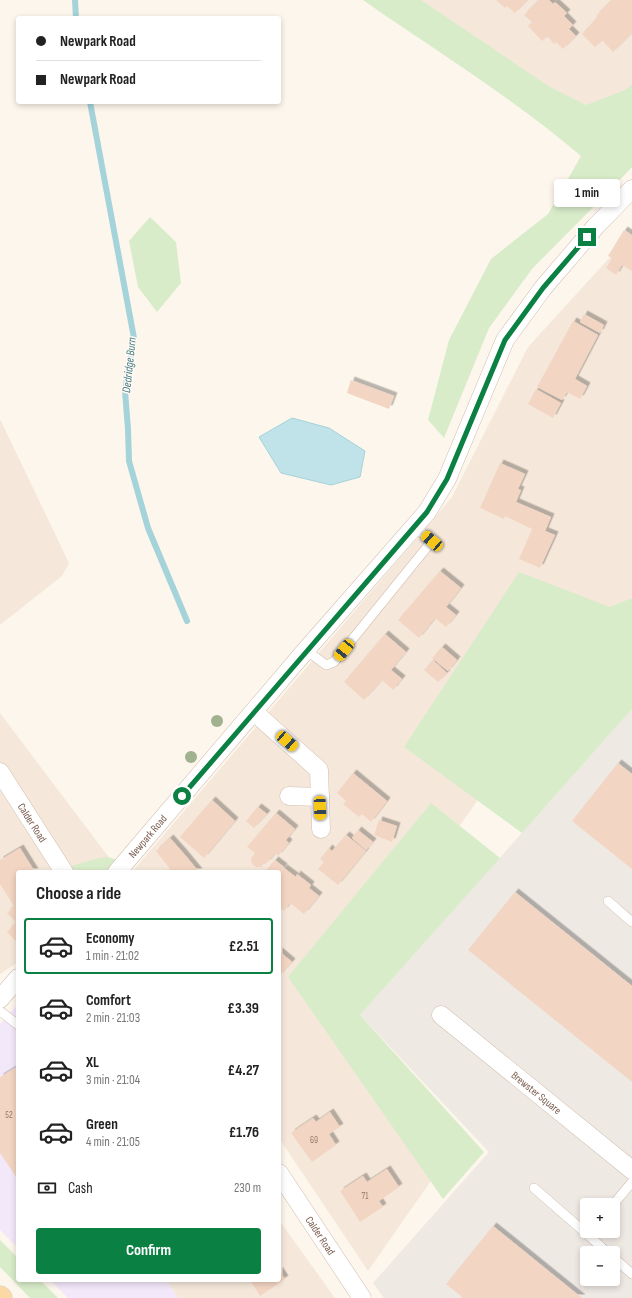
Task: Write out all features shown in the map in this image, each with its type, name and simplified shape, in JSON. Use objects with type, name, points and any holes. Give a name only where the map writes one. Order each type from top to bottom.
[{"type":"street","name":"Newpark Road","points":[[119,870],[306,650],[427,512],[447,479],[505,340],[543,288],[596,226],[632,189]]},
{"type":"street","points":[[254,712],[320,770],[321,829]]},
{"type":"street","name":"Calder Road","points":[[0,772],[63,870]]},
{"type":"street","points":[[288,796],[320,797]]},
{"type":"street","points":[[0,999],[16,980]]},
{"type":"street","name":"Brewster Square","points":[[441,1015],[632,1170]]},
{"type":"street","name":"Calder Road","points":[[281,1176],[362,1298]]},
{"type":"lane","points":[[306,650],[326,665],[334,662],[432,541],[414,526]]},
{"type":"lane","points":[[608,901],[632,922]]},
{"type":"lane","points":[[0,1011],[16,1023]]},
{"type":"lane","points":[[619,1198],[632,1182]]},
{"type":"lane","points":[[534,1188],[580,1225]]},
{"type":"lane","points":[[594,1238],[602,1246]]},
{"type":"lane","points":[[620,1264],[632,1274]]},
{"type":"shaded area","points":[[419,0],[632,0],[632,117],[576,110]]},
{"type":"shaded area","points":[[632,233],[632,654],[518,743],[334,1004],[449,1155],[368,1271],[281,1141],[281,870],[134,870],[452,497],[528,347]]},
{"type":"shaded area","points":[[0,419],[69,563],[62,576],[0,625]]},
{"type":"shaded area","points":[[632,709],[632,1298],[384,1298],[373,1283],[489,1152],[360,1015]]},
{"type":"shaded area","points":[[0,713],[118,870],[16,870],[16,963],[0,974]]},
{"type":"shaded area","points":[[16,1006],[16,1246],[0,1230],[0,1024]]},
{"type":"shaded area","points":[[281,1223],[335,1298],[178,1298],[167,1282],[281,1282]]},
{"type":"shaded area","points":[[52,1282],[167,1282],[178,1298],[68,1298]]},
{"type":"green space","points":[[363,0],[421,0],[550,87],[586,105],[625,90],[632,85],[632,167],[532,269],[489,328],[444,438],[428,420],[449,340],[491,259],[548,214],[581,156],[529,114]]},
{"type":"green space","points":[[150,217],[176,242],[181,283],[157,312],[138,287],[129,241]]},
{"type":"green space","points":[[519,572],[610,607],[632,598],[632,709],[522,833],[404,747]]},
{"type":"green space","points":[[431,803],[500,858],[360,1015],[484,1152],[443,1199],[288,977]]},
{"type":"green space","points":[[107,857],[118,860],[109,870],[71,870],[69,867]]},
{"type":"green space","points":[[0,1240],[16,1256],[16,1282],[42,1282],[58,1298],[30,1298],[0,1267]]},
{"type":"water","points":[[292,418],[329,428],[365,451],[360,477],[331,485],[281,473],[259,437]]},
{"type":"building","points":[[496,0],[527,0],[515,13],[507,6],[505,8]]},
{"type":"building","points":[[539,0],[549,0],[553,4],[555,2],[567,13],[564,16],[573,25],[569,29],[576,36],[563,49],[556,42],[554,44],[547,36],[542,41],[528,26],[532,22],[524,15]]},
{"type":"building","points":[[612,0],[632,0],[632,33],[613,52],[602,40],[595,47],[582,34],[597,18],[596,16]]},
{"type":"building","points":[[624,230],[632,235],[632,271],[622,265],[616,275],[606,268],[612,258],[608,256]]},
{"type":"building","points":[[584,314],[604,325],[600,333],[580,322]]},
{"type":"building","points":[[573,321],[598,335],[575,379],[587,386],[580,399],[567,392],[562,400],[537,387]]},
{"type":"building","points":[[351,380],[394,396],[389,409],[347,393]]},
{"type":"building","points":[[536,389],[561,403],[553,418],[528,404]]},
{"type":"building","points":[[500,463],[525,474],[518,489],[521,490],[516,502],[551,517],[545,531],[555,535],[540,568],[519,559],[532,529],[505,516],[504,519],[480,508]]},
{"type":"building","points":[[440,571],[461,588],[446,607],[456,615],[446,627],[435,618],[419,638],[398,620]]},
{"type":"building","points":[[385,634],[406,652],[391,670],[402,679],[393,690],[382,680],[364,700],[344,682]]},
{"type":"building","points":[[442,647],[457,660],[448,671],[432,658]]},
{"type":"building","points":[[433,660],[447,673],[438,682],[424,670]]},
{"type":"building","points":[[618,763],[632,774],[632,869],[572,821]]},
{"type":"building","points":[[353,773],[387,801],[371,822],[362,814],[359,817],[343,804],[346,801],[337,793]]},
{"type":"building","points":[[212,800],[235,821],[204,858],[180,837]]},
{"type":"building","points":[[258,807],[267,814],[254,828],[246,821]]},
{"type":"building","points":[[276,813],[295,829],[286,840],[289,843],[278,856],[275,853],[267,863],[265,862],[261,867],[256,867],[252,864],[251,858],[255,853],[247,847]]},
{"type":"building","points":[[379,820],[397,826],[392,842],[374,835]]},
{"type":"building","points":[[358,830],[373,842],[366,850],[352,838]]},
{"type":"building","points":[[346,835],[366,851],[338,885],[318,869],[324,862],[320,859],[329,848],[332,851]]},
{"type":"building","points":[[170,838],[197,870],[169,870],[170,869],[156,851]]},
{"type":"building","points":[[20,848],[34,870],[16,870],[16,922],[7,913],[14,906],[0,884],[0,860]]},
{"type":"building","points":[[275,860],[284,867],[281,871],[267,870]]},
{"type":"building","points":[[284,868],[296,877],[297,874],[311,885],[309,888],[319,896],[304,914],[290,903],[284,911],[281,909],[281,872]]},
{"type":"building","points":[[515,892],[632,986],[632,1082],[468,950]]},
{"type":"building","points":[[16,922],[16,941],[7,932]]},
{"type":"building","points":[[281,953],[292,962],[281,974]]},
{"type":"building","points":[[16,1067],[16,1177],[0,1153],[0,1077]]},
{"type":"building","points":[[330,1112],[340,1127],[329,1134],[336,1145],[312,1162],[291,1133],[313,1118],[316,1122]]},
{"type":"building","points":[[387,1169],[399,1187],[379,1201],[383,1207],[360,1222],[340,1191],[363,1176],[367,1182]]},
{"type":"building","points":[[493,1226],[582,1298],[461,1298],[461,1296],[446,1284]]},
{"type":"building","points":[[281,1273],[285,1279],[281,1282]]},
{"type":"building","points":[[251,1282],[281,1282],[260,1296]]},
{"type":"waterway","name":"Dedridge Burn","points":[[75,0],[76,16]]},
{"type":"waterway","name":"Dedridge Burn","points":[[90,104],[134,338],[125,391],[129,461],[148,528],[187,621]]},
{"type":"route","points":[[182,796],[306,650],[427,512],[447,479],[505,340],[543,288],[587,237]]}]
